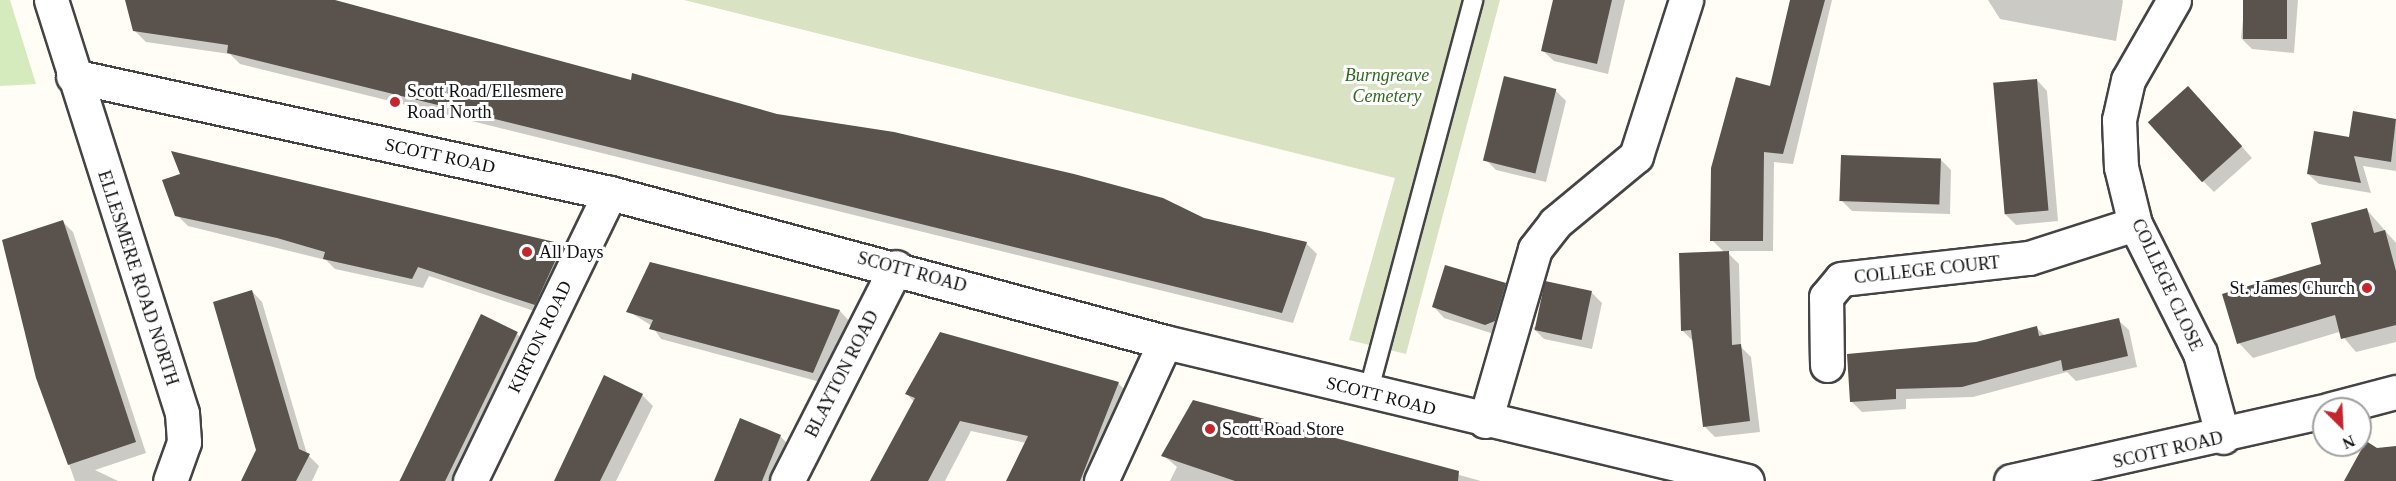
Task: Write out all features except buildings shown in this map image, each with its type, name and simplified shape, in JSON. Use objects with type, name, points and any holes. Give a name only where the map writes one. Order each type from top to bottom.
[{"type":"street","name":"ELLESMERE ROAD NORTH","points":[[51,0],[73,76],[182,413],[184,442],[171,481]]},
{"type":"street","points":[[1485,421],[1534,249],[1555,223],[1636,156],[1686,0]]},
{"type":"street","name":"COLLEGE CLOSE","points":[[2174,0],[2128,80],[2119,120],[2121,167],[2135,224],[2200,353],[2223,437]]},
{"type":"street","name":"SCOTT ROAD","points":[[73,76],[610,193],[896,267],[1165,342],[1485,421],[1747,481]]},
{"type":"street","name":"KIRTON ROAD","points":[[470,481],[610,193]]},
{"type":"street","name":"COLLEGE COURT","points":[[1827,365],[1826,297],[1841,279],[2029,258],[2135,224]]},
{"type":"street","name":"BLAYTON ROAD","points":[[787,481],[896,267]]},
{"type":"street","points":[[1101,481],[1165,342]]},
{"type":"street","points":[[2372,398],[2396,392]]},
{"type":"street","name":"SCOTT ROAD","points":[[2011,481],[2223,437],[2312,414]]},
{"type":"lane","points":[[1368,393],[1473,0]]},
{"type":"green space","points":[[0,0],[10,0],[36,84],[0,86]]},
{"type":"green space","name":"Burngreave Cemetery","points":[[684,0],[1500,0],[1406,354],[1349,340],[1395,178]]},
{"type":"place","name":"Scott Road/Ellesmere Road North","points":[[395,102]]},
{"type":"place","name":"All Days","points":[[527,252]]},
{"type":"place","name":"St. James Church","points":[[2367,288]]},
{"type":"place","name":"Scott Road Store","points":[[1210,429]]}]
